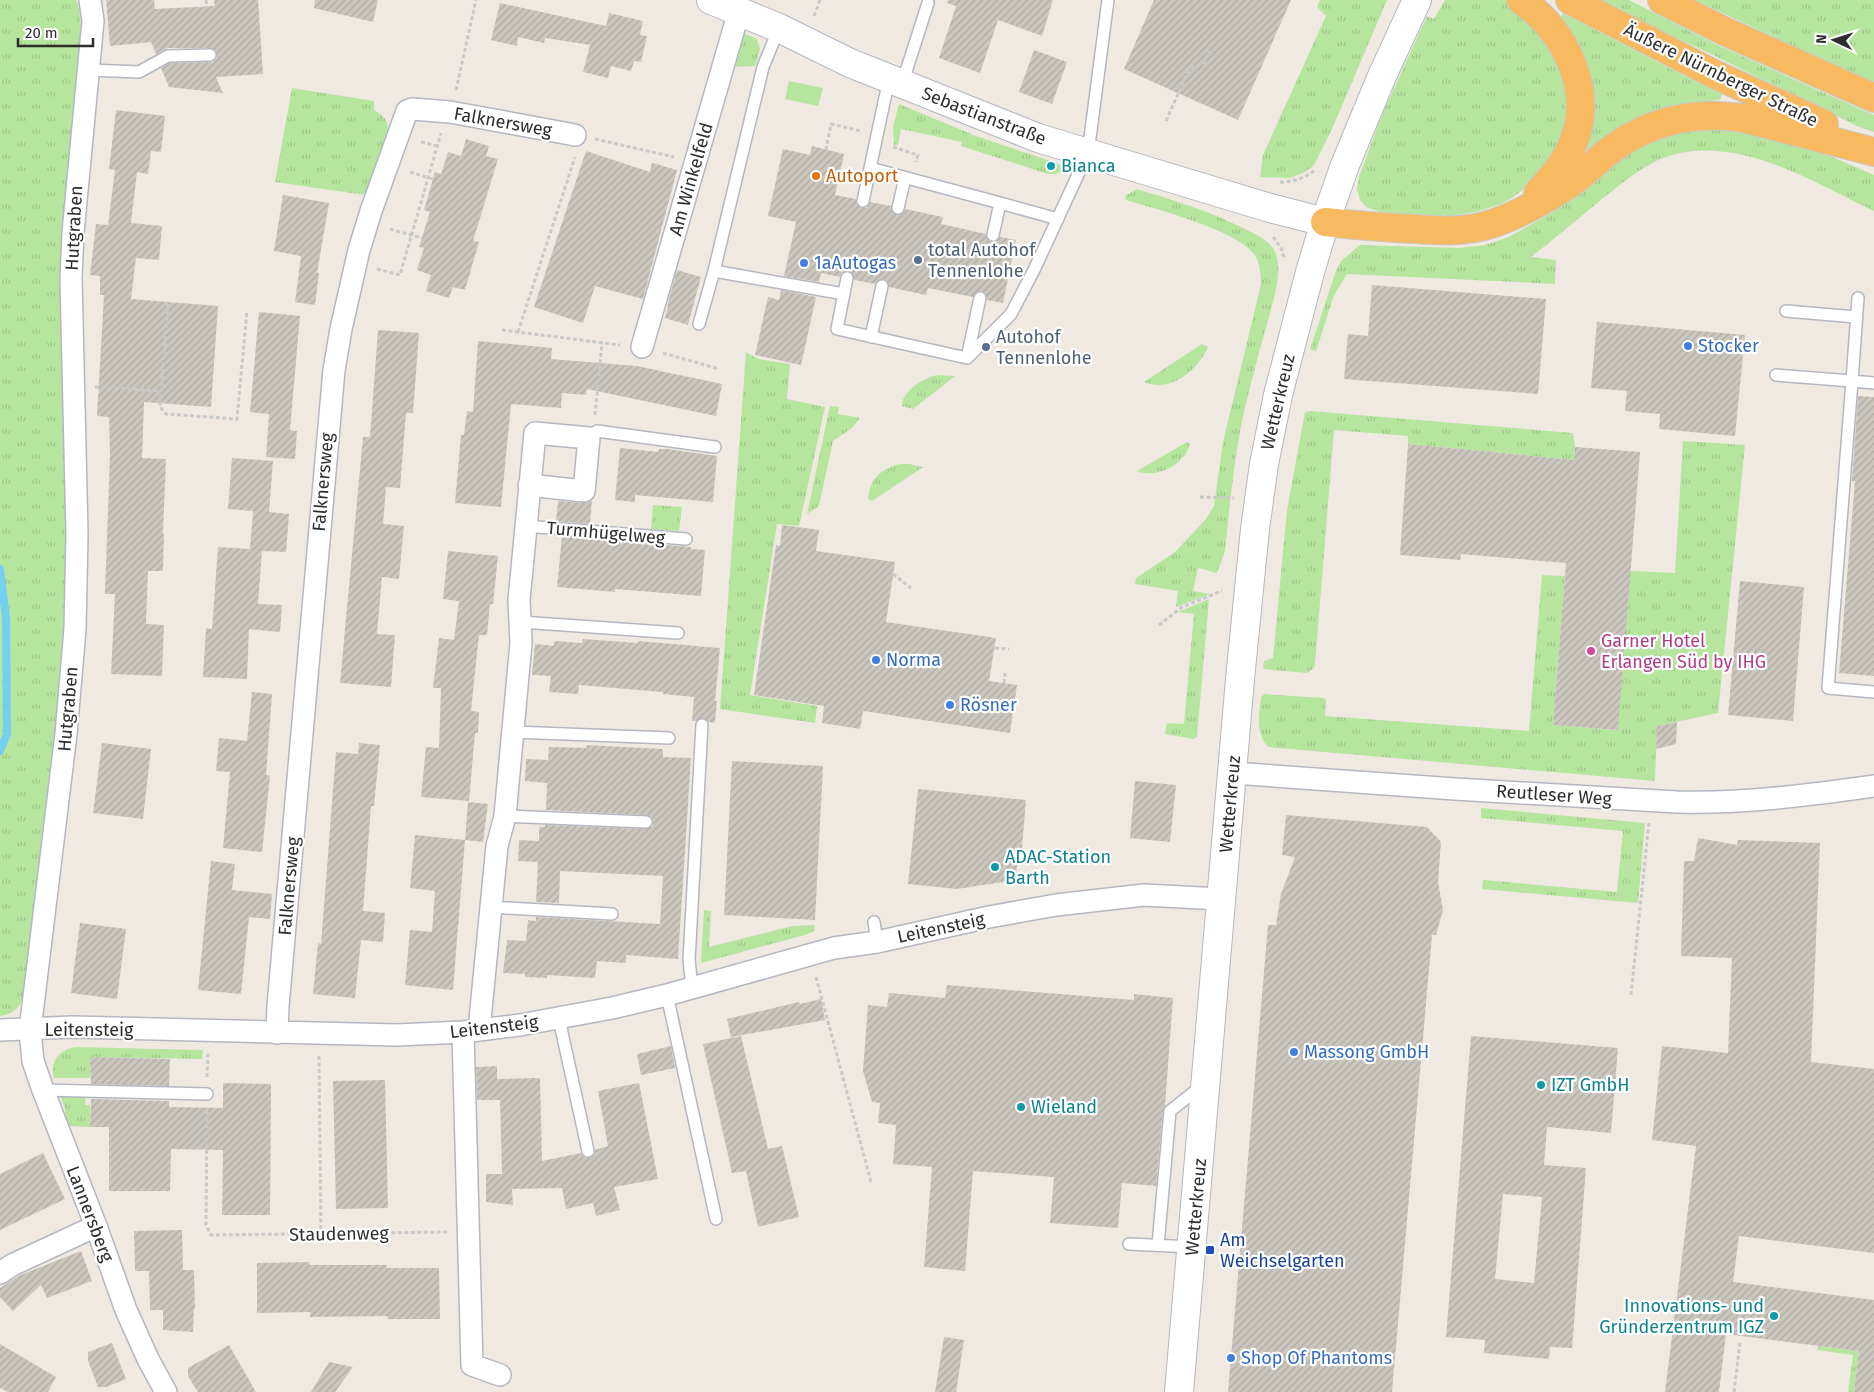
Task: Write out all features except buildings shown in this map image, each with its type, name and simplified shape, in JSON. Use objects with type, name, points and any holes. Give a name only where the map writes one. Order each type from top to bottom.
[{"type":"highway","points":[[1521,0],[1540,16],[1564,45],[1576,73],[1580,103],[1574,143],[1554,176],[1523,210]]},
{"type":"highway","name":"Äußere Nürnberger Straße","points":[[1570,0],[1716,75],[1874,146]]},
{"type":"highway","points":[[1662,0],[1724,31],[1874,98]]},
{"type":"highway","points":[[1325,222],[1381,228],[1446,231],[1465,230],[1489,225],[1523,210],[1564,188],[1614,147],[1657,125],[1678,118],[1722,115],[1743,118],[1874,152]]},
{"type":"street","name":"Hutgraben","points":[[30,1030],[64,753],[75,629],[77,534],[71,278],[72,233],[93,20],[90,0]]},
{"type":"street","name":"Sebastianstraße","points":[[711,0],[779,28],[850,63],[895,82],[1038,138],[1270,208],[1325,222]]},
{"type":"street","name":"Wetterkreuz","points":[[1179,1392],[1193,1247],[1221,899],[1255,529],[1264,464],[1278,395],[1325,222],[1345,165],[1415,4]]},
{"type":"street","name":"Am Winkelfeld","points":[[642,348],[739,11]]},
{"type":"street","name":"Falknersweg","points":[[277,1033],[334,370],[341,329],[368,222],[407,111],[412,109],[450,112],[579,136]]},
{"type":"street","name":"Turmhügelweg","points":[[471,1031],[490,907],[497,846],[506,816],[521,643],[518,600],[535,433],[591,435]]},
{"type":"street","points":[[530,485],[584,491],[591,435]]},
{"type":"street","name":"Reutleser Weg","points":[[1233,773],[1651,801],[1714,803],[1763,800],[1874,786]]},
{"type":"street","name":"Leitensteig","points":[[0,1030],[73,1027],[397,1036],[471,1031],[558,1019],[666,995],[834,948],[875,932],[989,917],[1056,905],[1144,895],[1221,899]]},
{"type":"street","name":"Lannersberg","points":[[30,1030],[33,1061],[42,1090],[135,1331],[166,1392]]},
{"type":"street","points":[[471,1031],[468,1232],[472,1365],[500,1375]]},
{"type":"street","points":[[0,1273],[21,1261],[96,1226]]},
{"type":"lane","points":[[967,358],[1011,314],[1088,153],[1108,0]]},
{"type":"lane","points":[[863,201],[870,168],[895,82],[928,3]]},
{"type":"lane","points":[[699,324],[714,271],[762,67],[779,28]]},
{"type":"lane","points":[[89,70],[139,72],[168,56],[210,55]]},
{"type":"lane","points":[[870,168],[1058,219]]},
{"type":"lane","points":[[898,208],[905,178]]},
{"type":"lane","points":[[993,235],[1000,203]]},
{"type":"lane","points":[[714,271],[844,294]]},
{"type":"lane","points":[[847,278],[837,329],[967,358]]},
{"type":"lane","points":[[871,337],[882,286]]},
{"type":"lane","points":[[967,358],[980,298]]},
{"type":"lane","points":[[1858,298],[1828,688],[1874,692]]},
{"type":"lane","points":[[1786,311],[1856,317]]},
{"type":"lane","points":[[1776,375],[1874,383]]},
{"type":"lane","name":"Turmhügelweg","points":[[591,435],[597,431],[715,447]]},
{"type":"lane","name":"Turmhügelweg","points":[[525,526],[686,539]]},
{"type":"lane","points":[[521,622],[678,633]]},
{"type":"lane","points":[[692,987],[689,960],[702,725]]},
{"type":"lane","points":[[513,732],[669,738]]},
{"type":"lane","points":[[506,816],[646,822]]},
{"type":"lane","points":[[490,907],[612,914]]},
{"type":"lane","points":[[666,995],[716,1219]]},
{"type":"lane","points":[[558,1019],[588,1152]]},
{"type":"lane","points":[[1158,1245],[1170,1111],[1206,1083]]},
{"type":"lane","points":[[42,1090],[207,1094]]},
{"type":"lane","points":[[1130,1244],[1193,1247]]},
{"type":"path","points":[[206,0],[207,7]]},
{"type":"path","points":[[356,264],[400,275],[440,138],[450,112],[476,0]]},
{"type":"path","points":[[1166,121],[1189,69],[1204,63],[1209,51]]},
{"type":"path","points":[[826,150],[831,124],[864,133]]},
{"type":"path","points":[[518,332],[579,136],[695,163]]},
{"type":"path","points":[[368,222],[422,238]]},
{"type":"path","points":[[168,304],[160,407],[166,414],[237,419],[247,311]]},
{"type":"path","points":[[502,330],[642,348],[719,369]]},
{"type":"path","points":[[591,435],[602,342]]},
{"type":"path","points":[[74,386],[161,391]]},
{"type":"path","points":[[1200,497],[1239,498]]},
{"type":"path","points":[[893,574],[911,588]]},
{"type":"path","points":[[1159,625],[1182,607],[1222,591]]},
{"type":"path","points":[[995,648],[1009,649]]},
{"type":"path","points":[[1004,684],[1005,673]]},
{"type":"path","points":[[1631,994],[1651,801]]},
{"type":"path","points":[[810,954],[871,1182]]},
{"type":"path","points":[[207,1094],[208,1032]]},
{"type":"path","points":[[319,1034],[321,1235]]},
{"type":"path","name":"Staudenweg","points":[[207,1094],[206,1225],[211,1235],[468,1232]]},
{"type":"path","points":[[1734,1392],[1740,1342]]},
{"type":"green space","points":[[0,0],[76,0],[80,14],[81,33],[78,84],[67,175],[63,232],[67,590],[62,669],[53,761],[24,996],[15,1010],[0,1016]]},
{"type":"green space","points":[[1320,0],[1387,0],[1332,129],[1314,165],[1305,172],[1290,178],[1260,177],[1263,155],[1326,16],[1317,7]]},
{"type":"green space","points":[[1445,0],[1507,0],[1533,21],[1566,73],[1567,133],[1535,181],[1501,204],[1476,212],[1450,216],[1383,213],[1366,207],[1360,200],[1357,189],[1359,177],[1382,115],[1427,16],[1434,19]]},
{"type":"green space","points":[[1594,0],[1629,0],[1715,44],[1874,115],[1874,132],[1857,126],[1711,54]]},
{"type":"green space","points":[[1695,0],[1874,0],[1874,82],[1855,75]]},
{"type":"green space","points":[[1563,13],[1722,94],[1720,100],[1683,104],[1636,120],[1590,148],[1591,153],[1582,145],[1558,23]]},
{"type":"green space","points":[[743,33],[757,39],[760,49],[755,66],[731,67]]},
{"type":"green space","points":[[789,81],[823,88],[818,106],[785,99]]},
{"type":"green space","points":[[292,88],[374,101],[374,110],[384,118],[388,129],[365,195],[275,182]]},
{"type":"green space","points":[[899,104],[976,136],[1062,165],[1063,171],[1056,174],[1048,174],[961,146],[962,142],[901,129],[898,145],[894,145],[893,127]]},
{"type":"green space","points":[[1680,128],[1761,131],[1823,153],[1874,175],[1874,211],[1824,186],[1769,163],[1742,155],[1714,151],[1686,152],[1650,164],[1611,192],[1531,257],[1556,260],[1555,284],[1347,274],[1334,295],[1316,351],[1310,349],[1336,271],[1341,261],[1360,245],[1459,248],[1485,245],[1509,237],[1558,209],[1616,159]]},
{"type":"green space","points":[[1137,189],[1204,211],[1255,234],[1272,247],[1278,265],[1274,298],[1240,431],[1225,551],[1217,573],[1198,568],[1193,591],[1210,594],[1176,607],[1178,591],[1135,584],[1136,578],[1175,552],[1206,519],[1214,506],[1223,442],[1261,284],[1256,257],[1248,247],[1234,238],[1197,222],[1126,200],[1125,196]]},
{"type":"green space","points":[[1202,344],[1208,347],[1203,356],[1190,372],[1182,378],[1164,385],[1144,382]]},
{"type":"green space","points":[[746,352],[758,359],[790,364],[787,399],[825,407],[799,526],[777,524],[750,695],[817,706],[815,723],[720,709]]},
{"type":"green space","points":[[937,375],[955,376],[913,409],[902,406],[909,390],[926,379]]},
{"type":"green space","points":[[830,406],[839,407],[838,414],[860,418],[852,428],[833,441],[819,506],[807,514]]},
{"type":"green space","points":[[1305,412],[1573,433],[1574,460],[1408,444],[1408,436],[1334,430],[1314,668],[1307,673],[1263,669],[1264,661],[1273,658],[1287,510]]},
{"type":"green space","points":[[1683,441],[1745,445],[1718,713],[1657,726],[1655,781],[1268,747],[1261,735],[1259,723],[1261,697],[1264,694],[1323,698],[1326,700],[1325,716],[1529,731],[1542,575],[1565,576],[1553,725],[1617,730],[1630,571],[1675,573]]},
{"type":"green space","points":[[1187,442],[1190,444],[1187,452],[1176,464],[1161,472],[1145,473],[1137,471]]},
{"type":"green space","points":[[900,464],[923,467],[872,501],[868,499],[874,480],[882,472]]},
{"type":"green space","points":[[653,505],[682,507],[679,531],[651,529]]},
{"type":"green space","points":[[1209,599],[1197,737],[1194,739],[1165,734],[1167,723],[1184,724],[1194,614],[1178,612]]},
{"type":"green space","points":[[1481,808],[1645,823],[1638,903],[1482,889],[1483,880],[1617,892],[1623,831],[1481,818]]},
{"type":"green space","points":[[704,910],[711,911],[709,947],[793,926],[815,925],[814,931],[805,935],[701,963]]},
{"type":"green space","points":[[75,1047],[203,1050],[202,1059],[91,1057],[90,1078],[54,1078],[54,1062],[64,1051]]},
{"type":"green space","points":[[60,1095],[86,1096],[85,1105],[90,1105],[90,1127],[66,1126],[65,1109]]},
{"type":"green space","points":[[1818,1346],[1859,1351],[1854,1392],[1848,1392],[1853,1355],[1817,1350]]},
{"type":"waterway","name":"Hutgraben","points":[[0,569],[6,618],[7,734],[0,751]]},
{"type":"place","name":"Bianca","points":[[1051,166]]},
{"type":"place","name":"Autoport","points":[[816,176]]},
{"type":"place","name":"total Autohof Tennenlohe","points":[[918,260]]},
{"type":"place","name":"1aAutogas","points":[[804,263]]},
{"type":"place","name":"Stocker","points":[[1688,346]]},
{"type":"place","name":"Autohof Tennenlohe","points":[[986,347]]},
{"type":"place","name":"Garner Hotel Erlangen Süd by IHG","points":[[1591,651]]},
{"type":"place","name":"Norma","points":[[876,660]]},
{"type":"place","name":"Rösner","points":[[950,705]]},
{"type":"place","name":"ADAC-Station Barth","points":[[995,867]]},
{"type":"place","name":"Massong GmbH","points":[[1294,1052]]},
{"type":"place","name":"IZT GmbH","points":[[1541,1085]]},
{"type":"place","name":"Wieland","points":[[1021,1107]]},
{"type":"place","name":"Am Weichselgarten","points":[[1210,1250]]},
{"type":"place","name":"Innovations- und Gründerzentrum IGZ","points":[[1774,1316]]},
{"type":"place","name":"Shop Of Phantoms","points":[[1231,1358]]}]
